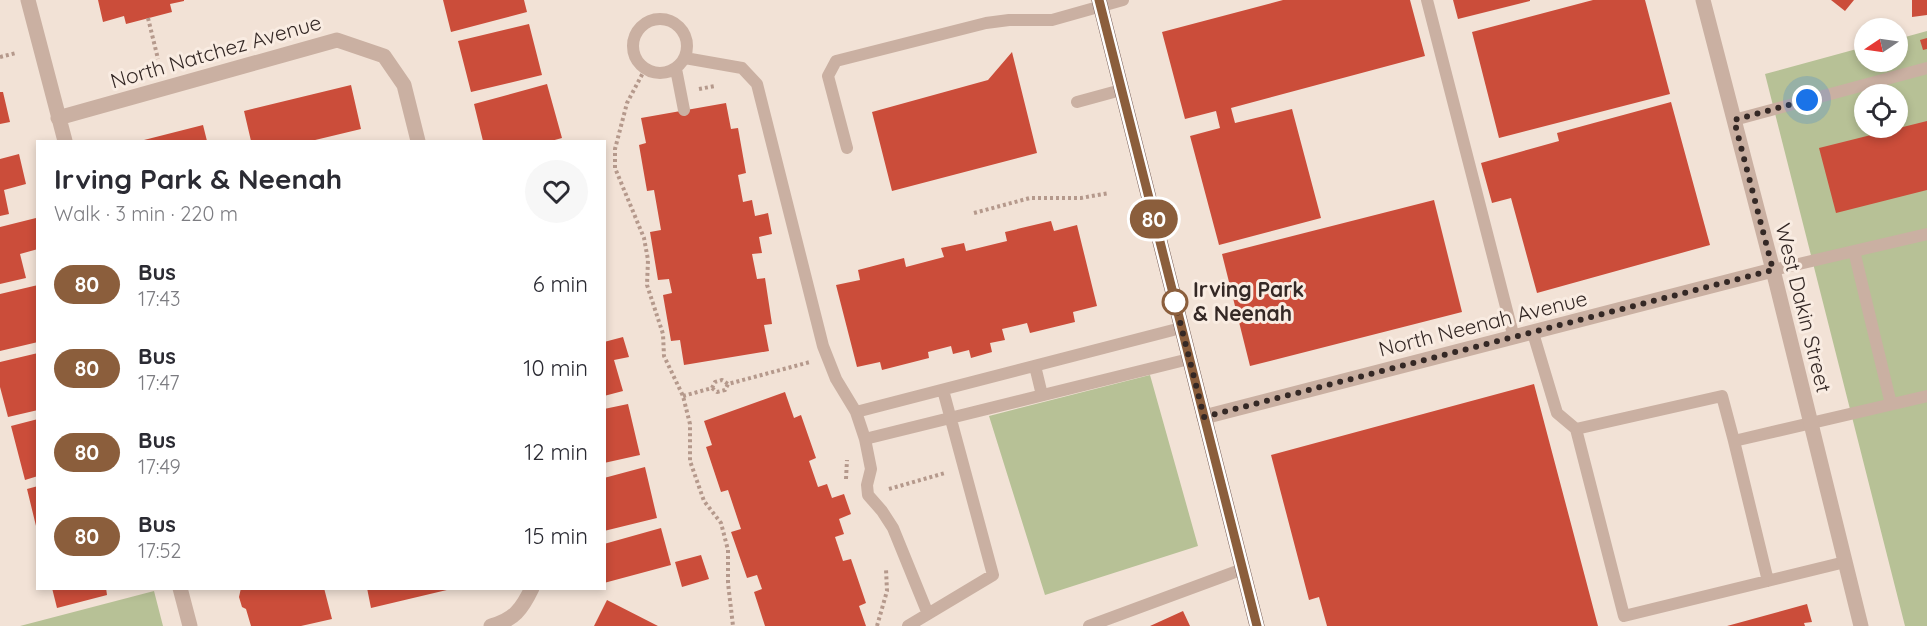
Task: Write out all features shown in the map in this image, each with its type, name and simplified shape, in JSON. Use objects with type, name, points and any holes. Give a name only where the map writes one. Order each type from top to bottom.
[{"type":"main road","points":[[1099,3],[1257,626]]},
{"type":"street","points":[[28,0],[65,140]]},
{"type":"street","name":"West Dakin Street","points":[[1703,0],[1861,626]]},
{"type":"street","name":"North Natchez Avenue","points":[[58,118],[337,40],[384,56],[404,85],[418,140]]},
{"type":"street","name":"North Neenah Avenue","points":[[1204,417],[1773,270]]},
{"type":"street","points":[[181,590],[190,626]]},
{"type":"street","points":[[490,626],[505,622],[523,606],[531,590]]},
{"type":"lane","points":[[847,148],[828,76],[836,61],[986,23],[1009,20],[1052,20],[1099,3],[1123,0]]},
{"type":"lane","points":[[1427,0],[1514,338]]},
{"type":"lane","points":[[661,18],[670,20],[683,32],[687,49],[685,58],[676,69],[661,74],[645,69],[634,56],[634,38],[644,24],[661,18]]},
{"type":"lane","points":[[685,58],[742,68],[757,84],[823,346],[836,379],[856,412],[865,439],[871,469],[867,485],[868,495],[893,528],[928,614]]},
{"type":"lane","points":[[1734,120],[1927,68]]},
{"type":"lane","points":[[676,69],[684,110]]},
{"type":"lane","points":[[1077,102],[1122,90]]},
{"type":"lane","points":[[1773,270],[1927,234]]},
{"type":"lane","points":[[1854,251],[1891,404]]},
{"type":"lane","points":[[856,412],[1181,328]]},
{"type":"lane","points":[[1533,333],[1557,413],[1576,429],[1624,616],[1845,562]]},
{"type":"lane","points":[[865,439],[1190,359]]},
{"type":"lane","points":[[1035,366],[1042,395]]},
{"type":"lane","points":[[908,626],[993,575],[943,390]]},
{"type":"lane","points":[[1576,429],[1722,396],[1768,581]]},
{"type":"lane","points":[[1734,441],[1927,396]]},
{"type":"lane","points":[[1089,626],[1243,569]]},
{"type":"path","points":[[148,18],[158,59]]},
{"type":"path","points":[[0,57],[16,53]]},
{"type":"path","points":[[645,69],[627,103],[615,149],[615,168],[644,238],[648,260],[647,285],[663,334],[664,356],[683,396],[690,424],[690,461],[704,501],[721,523],[728,550],[728,584],[733,626]]},
{"type":"path","points":[[696,92],[700,87],[723,84]]},
{"type":"path","points":[[974,213],[1030,198],[1081,198],[1109,193]]},
{"type":"path","points":[[683,396],[712,388],[717,392],[725,390],[728,384],[828,358]]},
{"type":"path","points":[[877,626],[887,591],[885,563]]},
{"type":"green space","points":[[1927,31],[1927,626],[1905,626],[1765,74],[1854,50],[1854,72],[1908,72],[1908,36]]},
{"type":"green space","points":[[1150,375],[1198,546],[1045,595],[989,416]]},
{"type":"green space","points":[[154,591],[163,626],[20,626]]},
{"type":"building","points":[[98,0],[184,1],[170,4],[172,12],[126,24],[124,16],[103,22]]},
{"type":"building","points":[[443,0],[524,0],[527,12],[451,32]]},
{"type":"building","points":[[1283,0],[1410,0],[1425,56],[1231,108],[1235,123],[1292,109],[1321,218],[1219,245],[1190,136],[1220,128],[1216,111],[1185,119],[1162,32]]},
{"type":"building","points":[[1453,0],[1530,0],[1530,1],[1458,19]]},
{"type":"building","points":[[1593,0],[1645,0],[1670,94],[1499,138],[1472,32]]},
{"type":"building","points":[[1831,0],[1854,0],[1845,11]]},
{"type":"building","points":[[1912,0],[1927,0],[1927,15],[1912,17]]},
{"type":"building","points":[[529,24],[542,75],[471,92],[458,41]]},
{"type":"building","points":[[1927,38],[1927,49],[1923,50],[1920,40]]},
{"type":"building","points":[[1012,52],[1037,153],[892,191],[872,112],[988,80]]},
{"type":"building","points":[[547,84],[562,138],[555,140],[483,140],[474,104]]},
{"type":"building","points":[[351,85],[361,129],[315,140],[251,140],[244,111]]},
{"type":"building","points":[[0,92],[3,92],[10,122],[0,124]]},
{"type":"building","points":[[1671,102],[1710,245],[1537,293],[1511,198],[1492,203],[1481,163],[1559,141],[1557,133]]},
{"type":"building","points":[[726,103],[731,129],[738,128],[746,173],[738,175],[743,202],[752,200],[755,216],[768,213],[772,234],[759,237],[762,253],[752,254],[757,279],[765,278],[772,324],[764,325],[769,351],[684,365],[680,340],[671,341],[663,295],[672,293],[669,279],[658,280],[650,232],[661,230],[654,190],[647,191],[639,145],[646,143],[641,118]]},
{"type":"building","points":[[1927,121],[1927,190],[1836,213],[1819,148],[1859,138],[1908,138],[1908,126]]},
{"type":"building","points":[[203,125],[207,140],[144,140]]},
{"type":"building","points":[[19,154],[26,184],[4,190],[9,214],[0,216],[0,159]]},
{"type":"building","points":[[1434,200],[1462,312],[1250,366],[1222,254]]},
{"type":"building","points":[[36,218],[36,250],[20,254],[26,278],[0,284],[0,227]]},
{"type":"building","points":[[1051,221],[1054,231],[1077,225],[1097,306],[1073,312],[1075,322],[1030,333],[1027,323],[1002,329],[1005,340],[990,343],[992,352],[971,358],[969,350],[953,354],[951,346],[928,352],[929,358],[882,370],[880,362],[857,367],[836,285],[860,280],[858,270],[904,258],[906,267],[944,257],[941,248],[964,243],[966,251],[1007,241],[1005,232]]},
{"type":"building","points":[[36,285],[36,342],[0,351],[0,294]]},
{"type":"building","points":[[623,337],[629,357],[614,360],[623,391],[606,395],[606,341]]},
{"type":"building","points":[[36,353],[36,410],[8,417],[0,387],[0,362]]},
{"type":"building","points":[[1534,384],[1598,626],[1327,626],[1319,597],[1309,600],[1271,455]]},
{"type":"building","points":[[785,392],[794,418],[801,415],[816,458],[809,461],[818,487],[827,484],[832,498],[844,494],[851,514],[839,519],[844,534],[835,537],[843,561],[851,559],[866,603],[859,606],[866,626],[765,626],[754,592],[762,589],[757,575],[747,578],[731,532],[741,529],[728,490],[721,492],[706,447],[712,445],[704,421]]},
{"type":"building","points":[[628,404],[640,455],[606,463],[606,409]]},
{"type":"building","points":[[36,420],[36,477],[25,480],[11,426]]},
{"type":"building","points":[[645,467],[657,518],[606,531],[606,477]]},
{"type":"building","points":[[36,487],[36,526],[27,489]]},
{"type":"building","points":[[661,528],[671,565],[606,582],[606,543]]},
{"type":"building","points":[[701,555],[709,579],[682,587],[675,562]]},
{"type":"building","points":[[52,590],[106,590],[107,595],[57,608]]},
{"type":"building","points":[[241,590],[325,590],[332,619],[301,626],[251,626],[246,609],[242,607],[239,597]]},
{"type":"building","points":[[367,590],[447,590],[371,608]]},
{"type":"building","points":[[607,600],[658,626],[594,626]]},
{"type":"building","points":[[1807,604],[1812,622],[1804,623],[1805,626],[1727,626]]},
{"type":"building","points":[[1183,611],[1190,626],[1150,626]]},
{"type":"bus line","name":"80","points":[[1099,0],[1257,626]]},
{"type":"place","name":"Irving Park & Neenah","points":[[1175,302]]},
{"type":"route","points":[[1175,302],[1204,417],[1773,270],[1734,120],[1807,100]]}]
